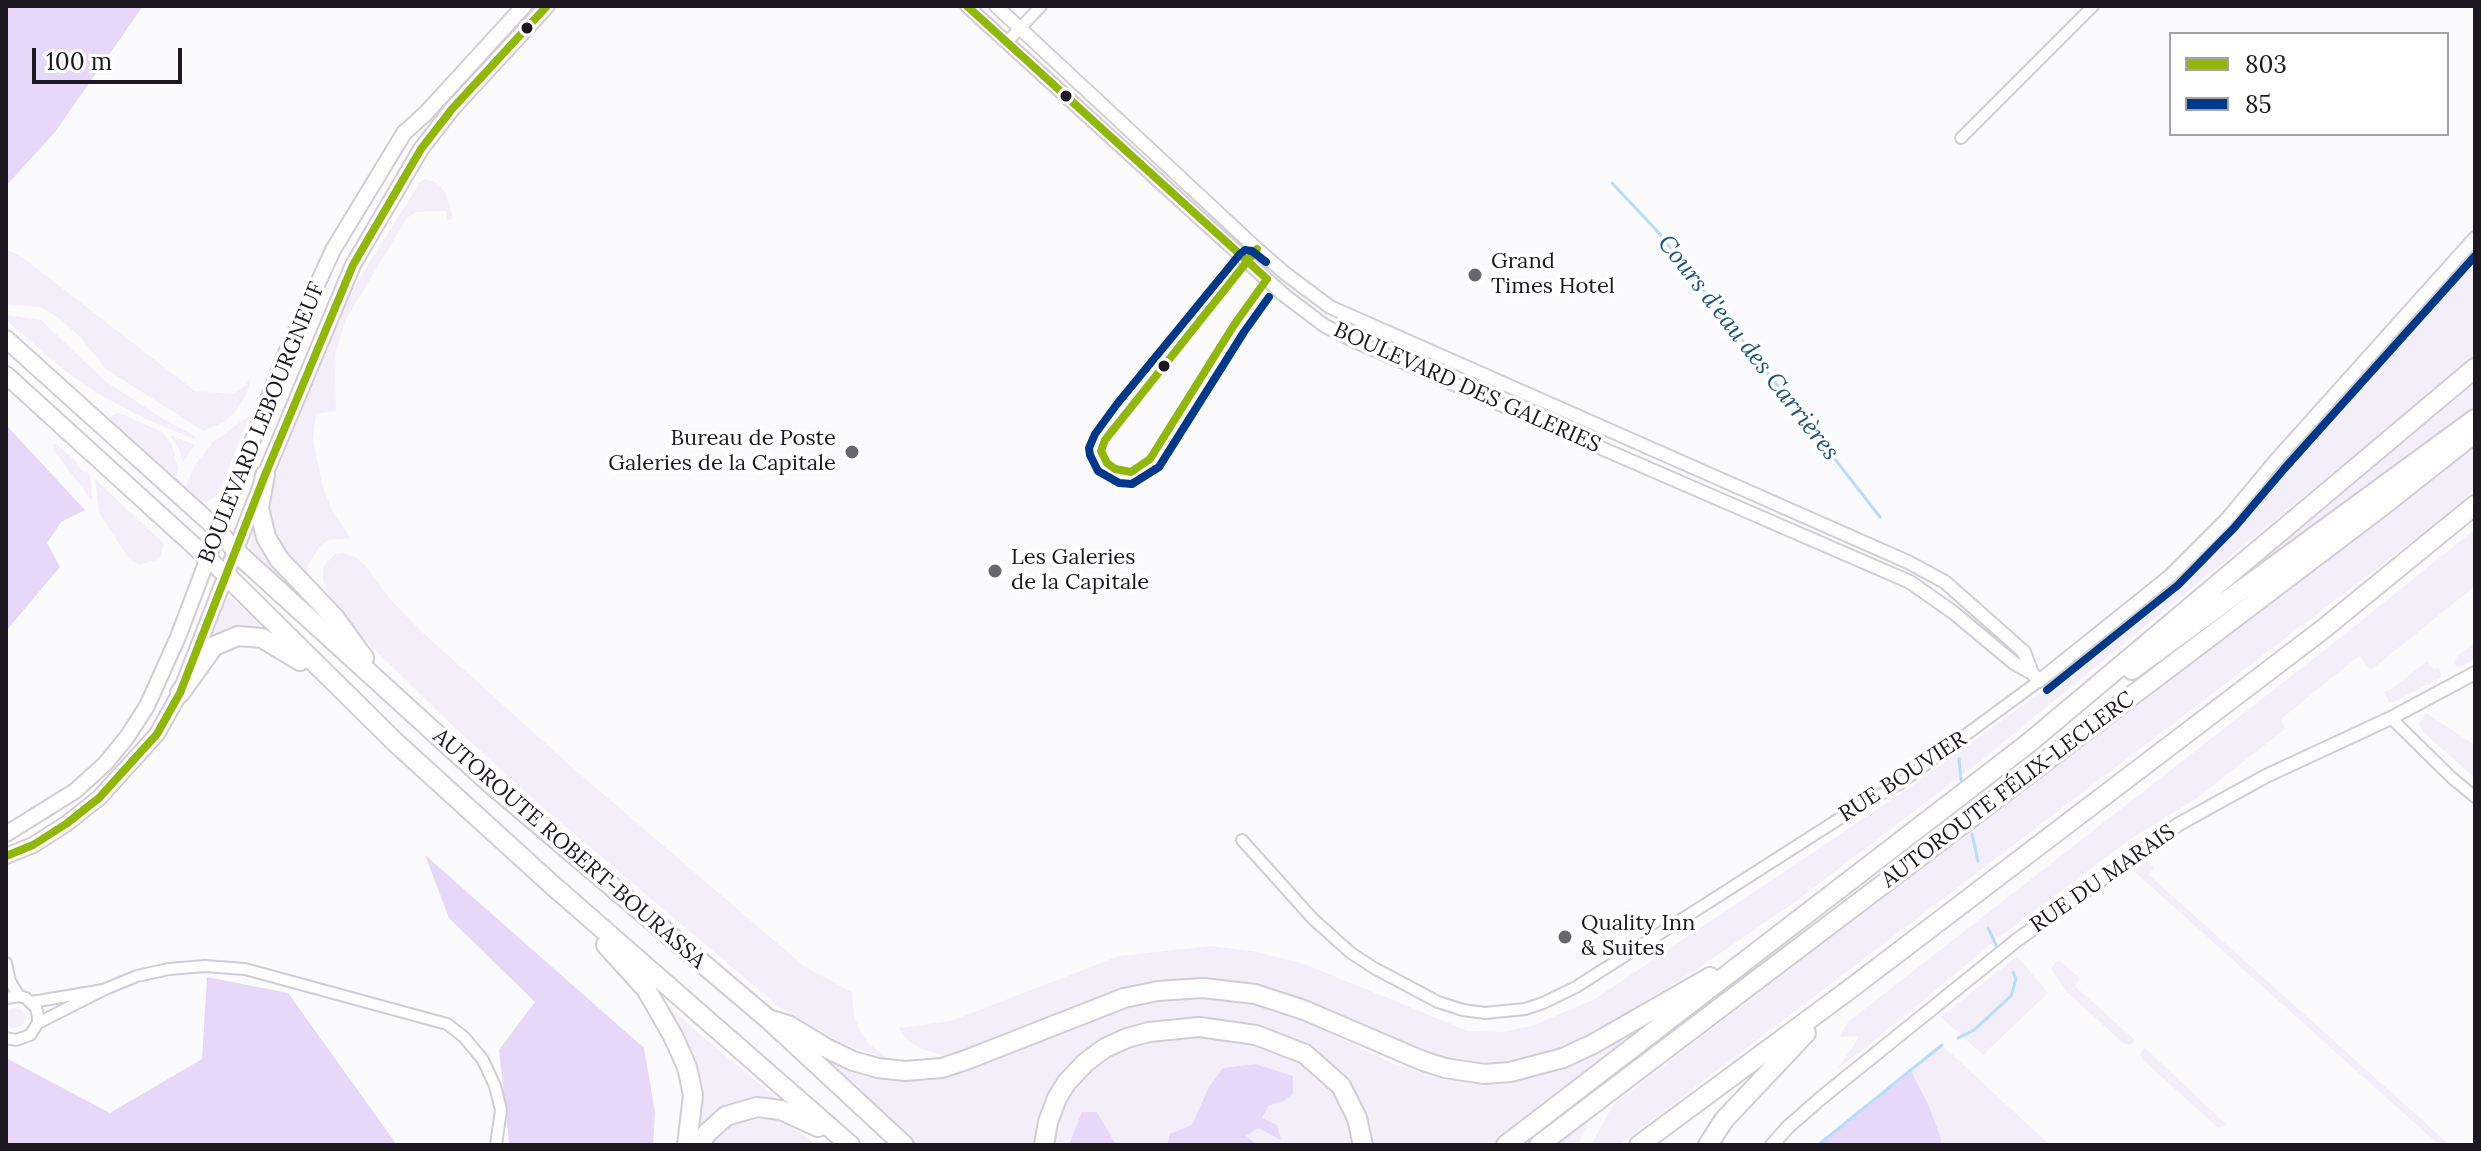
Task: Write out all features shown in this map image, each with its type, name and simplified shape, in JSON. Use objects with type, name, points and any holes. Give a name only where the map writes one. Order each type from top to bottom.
[{"type":"highway","points":[[6,339],[218,530],[235,551]]},
{"type":"highway","points":[[1506,1145],[2030,742],[2475,368]]},
{"type":"highway","points":[[6,375],[226,575]]},
{"type":"highway","points":[[2030,742],[2091,701],[2475,419]]},
{"type":"highway","name":"AUTOROUTE FÉLIX-LECLERC","points":[[1539,1145],[2475,433]]},
{"type":"highway","points":[[265,475],[259,508],[266,537],[279,559],[335,618],[389,693]]},
{"type":"highway","points":[[1639,1145],[1850,989],[2322,630],[2475,505]]},
{"type":"highway","name":"AUTOROUTE ROBERT-BOURASSA","points":[[235,551],[490,783],[768,1019],[904,1145]]},
{"type":"highway","name":"AUTOROUTE ROBERT-BOURASSA","points":[[226,575],[328,678],[550,883],[846,1142]]},
{"type":"highway","points":[[180,693],[214,646],[238,636],[262,638],[328,678]]},
{"type":"highway","points":[[550,883],[646,989],[673,1036],[687,1067],[693,1095],[687,1145]]},
{"type":"highway","points":[[768,1019],[788,1025],[853,1061],[905,1071],[942,1068],[966,1060],[1124,998],[1158,991],[1203,988],[1255,994],[1304,1010],[1445,1068],[1484,1074],[1510,1072],[1563,1058],[1593,1044],[1774,939]]},
{"type":"highway","points":[[1708,1145],[1724,1120],[1761,1079],[1850,989]]},
{"type":"highway","points":[[1044,1145],[1057,1098],[1086,1062],[1105,1048],[1138,1035],[1199,1027],[1256,1035],[1305,1054],[1341,1086],[1357,1118],[1363,1145]]},
{"type":"highway","points":[[700,1145],[707,1133],[726,1116],[757,1107],[781,1110],[846,1142]]},
{"type":"main road","name":"BOULEVARD LEBOURGNEUF","points":[[6,834],[75,791],[105,764],[147,706],[178,637],[285,355],[333,250],[404,133],[524,6]]},
{"type":"main road","name":"BOULEVARD LEBOURGNEUF","points":[[6,856],[33,845],[99,798],[157,734],[180,693],[265,475],[353,265],[421,149],[452,109],[547,6]]},
{"type":"street","name":"BOULEVARD DES GALERIES","points":[[967,6],[1284,295],[1325,326],[1910,582],[2035,677]]},
{"type":"street","name":"BOULEVARD DES GALERIES","points":[[996,6],[1257,249],[1330,307],[1908,562],[1945,582],[2024,652],[2035,677]]},
{"type":"street","points":[[1007,42],[1041,6]]},
{"type":"street","points":[[1961,138],[2093,6]]},
{"type":"street","name":"RUE BOUVIER","points":[[1242,840],[1313,919],[1351,953],[1438,1002],[1485,1013],[1525,1009],[1576,987],[1856,808],[1899,784],[2170,576],[2226,520],[2475,238]]},
{"type":"street","name":"RUE DU MARAIS","points":[[1772,1145],[1810,1107],[2017,940],[2179,824],[2240,790],[2391,718],[2475,673]]},
{"type":"street","points":[[2391,718],[2475,797]]},
{"type":"street","points":[[6,963],[10,981],[19,996]]},
{"type":"street","points":[[38,1023],[137,976],[205,966],[245,969],[447,1024],[464,1037],[483,1060],[495,1086],[501,1110],[496,1145]]},
{"type":"street","points":[[32,1002],[103,990]]},
{"type":"street","points":[[6,998],[19,996],[32,1002],[38,1023],[24,1039],[6,1038]]},
{"type":"shaded area","points":[[6,6],[143,6],[55,132],[6,186]]},
{"type":"shaded area","points":[[425,179],[439,185],[446,194],[453,219],[447,220],[446,211],[416,212],[407,218],[346,319],[335,355],[336,411],[316,414],[313,439],[323,488],[332,510],[350,538],[328,540],[320,546],[308,565],[307,577],[281,544],[272,525],[268,509],[270,492],[320,358],[357,282],[420,182]]},
{"type":"shaded area","points":[[6,249],[22,257],[195,391],[232,394],[251,378],[246,395],[236,411],[224,422],[203,431],[106,369],[80,337],[59,318],[41,307],[6,304]]},
{"type":"shaded area","points":[[2475,262],[2475,356],[1983,759],[1792,904],[1697,969],[1585,1039],[1542,1056],[1506,1063],[1485,1065],[1449,1060],[1276,991],[1236,982],[1193,979],[1148,984],[1106,995],[959,1053],[942,1055],[919,1048],[905,1038],[899,1028],[951,1021],[1119,956],[1211,946],[1258,952],[1302,963],[1468,1031],[1501,1032],[1532,1026],[1595,999],[1913,785],[2049,686],[2163,594],[2226,534]]},
{"type":"shaded area","points":[[6,315],[41,320],[105,381],[195,436],[194,439],[143,418],[95,392],[6,320]]},
{"type":"shaded area","points":[[2475,382],[2475,408],[2442,435],[2197,608]]},
{"type":"shaded area","points":[[116,413],[162,432],[172,445],[178,468],[176,477],[186,486],[195,465],[212,443],[250,415],[218,494],[207,502],[200,502],[147,458],[108,418]]},
{"type":"shaded area","points":[[6,425],[85,510],[61,522],[47,543],[60,567],[6,631]]},
{"type":"shaded area","points":[[170,435],[195,445],[183,462],[179,449]]},
{"type":"shaded area","points":[[2475,443],[2475,488],[2438,522],[1619,1145],[1591,1145],[1613,1105]]},
{"type":"shaded area","points":[[56,444],[90,475],[92,501],[53,449]]},
{"type":"shaded area","points":[[95,479],[164,544],[159,559],[139,565],[129,559],[99,513]]},
{"type":"shaded area","points":[[255,519],[335,629],[249,550]]},
{"type":"shaded area","points":[[2475,529],[2475,586],[2371,670],[2359,656],[2281,719],[2285,729],[2197,798],[2129,840],[2002,935],[1837,1069],[1858,1036],[1839,1037],[1848,1022]]},
{"type":"shaded area","points":[[343,553],[365,565],[390,599],[420,630],[574,769],[805,967],[852,992],[854,1016],[861,1033],[889,1060],[841,1043],[778,1006],[539,804],[439,713],[334,606],[323,581],[323,567],[335,554]]},
{"type":"shaded area","points":[[229,597],[233,599],[276,638],[211,639]]},
{"type":"shaded area","points":[[2475,642],[2475,659],[2456,667],[2457,656]]},
{"type":"shaded area","points":[[2427,661],[2434,669],[2439,668],[2442,677],[2389,702],[2384,692]]},
{"type":"shaded area","points":[[2426,713],[2475,745],[2475,778],[2422,731],[2419,724]]},
{"type":"shaded area","points":[[425,855],[644,1048],[655,1112],[653,1145],[505,1145],[509,1143],[499,1050],[535,1002],[449,918]]},
{"type":"shaded area","points":[[2146,860],[2155,868],[2148,874],[2450,1145],[2439,1145],[2136,873],[2134,867]]},
{"type":"shaded area","points":[[2017,956],[2048,993],[1983,1055],[1941,1017]]},
{"type":"shaded area","points":[[2061,961],[2080,979],[2075,986],[2135,1040],[2132,1044],[2123,1043],[2067,992],[2051,968]]},
{"type":"shaded area","points":[[207,977],[288,993],[397,1145],[6,1145],[6,1058],[110,1113],[202,1059]]},
{"type":"shaded area","points":[[1204,996],[1258,1002],[1396,1065],[1442,1079],[1491,1082],[1535,1075],[1595,1052],[1676,1006],[1491,1145],[1368,1145],[1344,1080],[1257,1027],[1103,1041],[1037,1145],[915,1145],[822,1059],[853,1073],[900,1079],[1142,999]]},
{"type":"shaded area","points":[[667,1005],[785,1105],[765,1099],[745,1101],[709,1118],[699,1129],[702,1094],[696,1065],[665,1008]]},
{"type":"shaded area","points":[[15,1008],[22,1011],[25,1018],[22,1025],[15,1028],[8,1025],[5,1018],[8,1011]]},
{"type":"shaded area","points":[[1195,1034],[1243,1039],[1310,1066],[1334,1088],[1348,1112],[1358,1145],[1052,1145],[1055,1122],[1082,1072],[1126,1045]]},
{"type":"shaded area","points":[[1942,1045],[2050,1145],[1941,1145],[1928,1104],[1910,1069]]},
{"type":"shaded area","points":[[2145,1048],[2226,1124],[2219,1128],[2216,1126],[2143,1060],[2140,1054]]},
{"type":"shaded area","points":[[1255,1064],[1293,1076],[1293,1093],[1284,1101],[1269,1105],[1262,1118],[1277,1125],[1281,1140],[1258,1128],[1246,1136],[1257,1145],[1167,1145],[1170,1134],[1192,1125],[1209,1087],[1223,1068]]},
{"type":"shaded area","points":[[1910,1069],[1928,1104],[1941,1145],[1818,1145]]},
{"type":"shaded area","points":[[1082,1112],[1097,1112],[1116,1145],[1069,1145]]},
{"type":"shaded area","points":[[754,1117],[782,1119],[816,1145],[712,1145],[720,1132]]},
{"type":"shaded area","points":[[1590,1117],[1578,1145],[1554,1145]]},
{"type":"waterway","name":"Cours d'eau des Carrières","points":[[1612,183],[1659,233],[1880,517]]},
{"type":"waterway","name":"Cours d'eau des Carrières","points":[[1959,759],[1961,780]]},
{"type":"waterway","name":"Cours d'eau des Carrières","points":[[1972,834],[1978,861]]},
{"type":"waterway","name":"Cours d'eau des Carrières","points":[[1988,928],[1996,945]]},
{"type":"waterway","name":"Cours d'eau des Carrières","points":[[1958,1038],[1974,1030],[2011,996],[2016,979],[2013,972]]},
{"type":"waterway","name":"Cours d'eau des Carrières","points":[[1818,1145],[1942,1045]]},
{"type":"transit line","name":"803","points":[[6,856],[33,845],[99,798],[157,734],[180,693],[265,475],[353,265],[421,149],[452,109],[547,6]]},
{"type":"transit line","name":"803","points":[[967,6],[1267,279]]},
{"type":"transit line","name":"803","points":[[1257,249],[1105,440],[1101,451],[1107,463],[1115,469],[1131,472],[1150,459],[1234,325],[1267,279]]},
{"type":"transit line","name":"85","points":[[1266,262],[1252,251],[1245,250],[1240,254],[1117,404],[1095,434],[1089,448],[1098,471],[1119,483],[1132,484],[1159,467],[1269,297]]},
{"type":"transit line","name":"85","points":[[2047,690],[2178,585],[2234,528],[2475,256]]},
{"type":"place","name":"Grand Times Hotel","points":[[1475,275]]},
{"type":"place","name":"Bureau de Poste Galeries de la Capitale","points":[[852,452]]},
{"type":"place","name":"Les Galeries de la Capitale","points":[[995,571]]},
{"type":"place","name":"Quality Inn & Suites","points":[[1565,937]]}]
